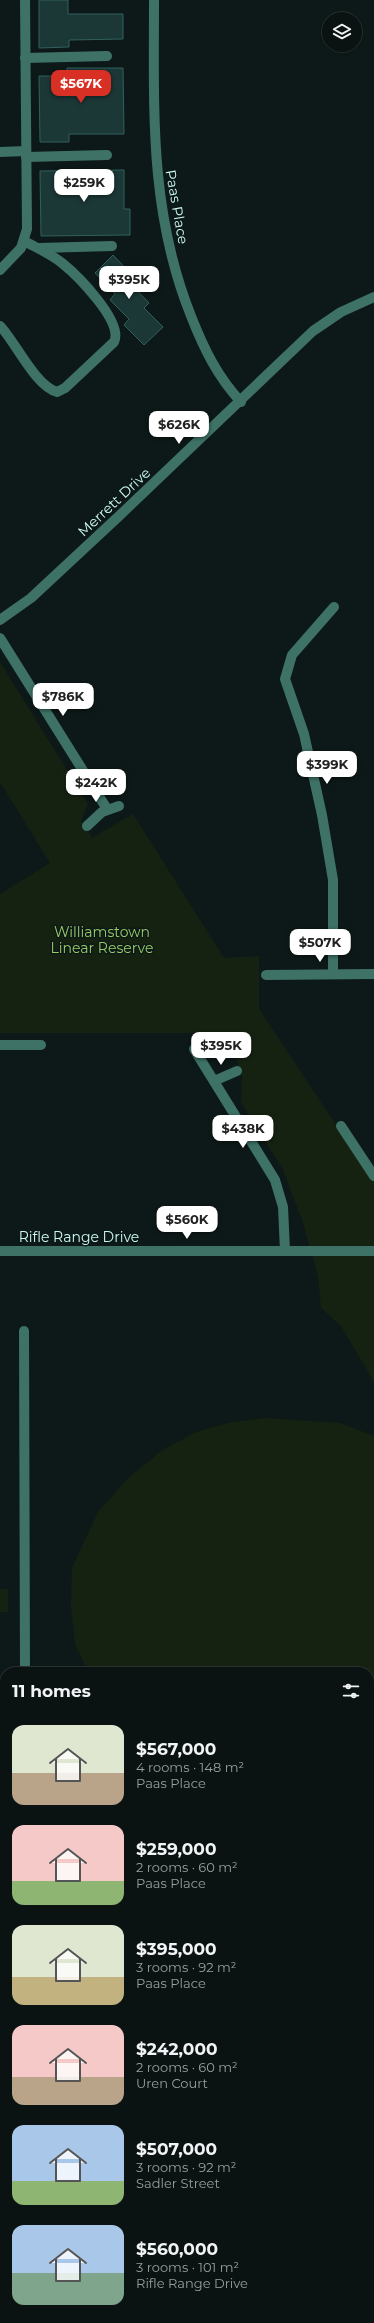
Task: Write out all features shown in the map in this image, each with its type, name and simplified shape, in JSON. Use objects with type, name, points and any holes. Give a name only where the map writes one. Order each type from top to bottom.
[{"type":"street","points":[[0,270],[16,255],[24,241],[27,226],[25,0]]},
{"type":"street","name":"Paas Place","points":[[154,0],[155,150],[159,194],[168,240],[181,291],[209,358],[224,383],[241,402]]},
{"type":"street","points":[[25,58],[107,56]]},
{"type":"street","points":[[0,152],[26,154],[107,155]]},
{"type":"street","points":[[0,326],[10,337],[24,362],[56,392],[65,388],[115,340],[114,324],[88,290],[62,263],[24,241]]},
{"type":"street","points":[[37,248],[112,246]]},
{"type":"street","name":"Merrett Drive","points":[[0,620],[30,598],[241,402],[313,331],[341,312],[374,297]]},
{"type":"street","points":[[333,974],[333,880],[322,815],[304,734],[285,680],[292,655],[334,607]]},
{"type":"street","points":[[0,638],[107,809]]},
{"type":"street","points":[[87,826],[107,809],[119,806]]},
{"type":"street","points":[[266,975],[374,974]]},
{"type":"street","points":[[0,1045],[41,1045]]},
{"type":"street","points":[[194,1049],[275,1180],[284,1213],[285,1251]]},
{"type":"street","points":[[214,1081],[237,1071]]},
{"type":"street","points":[[342,1126],[374,1176]]},
{"type":"street","name":"Rifle Range Drive","points":[[0,1251],[374,1251]]},
{"type":"street","points":[[24,1331],[25,1667]]},
{"type":"green space","name":"Williamstown Linear Reserve","points":[[0,662],[88,804],[81,821],[92,838],[133,814],[224,958],[259,956],[259,1009],[374,1182],[374,1382],[341,1326],[321,1308],[318,1276],[302,1220],[283,1170],[241,1102],[242,1076],[228,1033],[0,1033],[0,894],[50,863],[0,782]]},
{"type":"green space","points":[[264,1418],[340,1423],[374,1436],[374,1667],[86,1667],[75,1644],[71,1606],[72,1568],[98,1512],[127,1479],[161,1451],[196,1432],[228,1423]]},
{"type":"green space","points":[[0,1589],[8,1589],[8,1612],[0,1612]]},
{"type":"building","points":[[39,0],[68,0],[68,14],[123,14],[123,39],[69,40],[69,47],[39,48]]},
{"type":"building","points":[[67,68],[123,68],[124,134],[69,134],[69,142],[40,142],[39,76],[67,76]]},
{"type":"building","points":[[124,170],[124,209],[130,209],[130,235],[41,236],[40,171]]},
{"type":"building","points":[[113,255],[135,278],[130,283],[149,303],[144,308],[163,327],[144,345],[124,325],[129,319],[110,300],[115,294],[95,273]]}]
